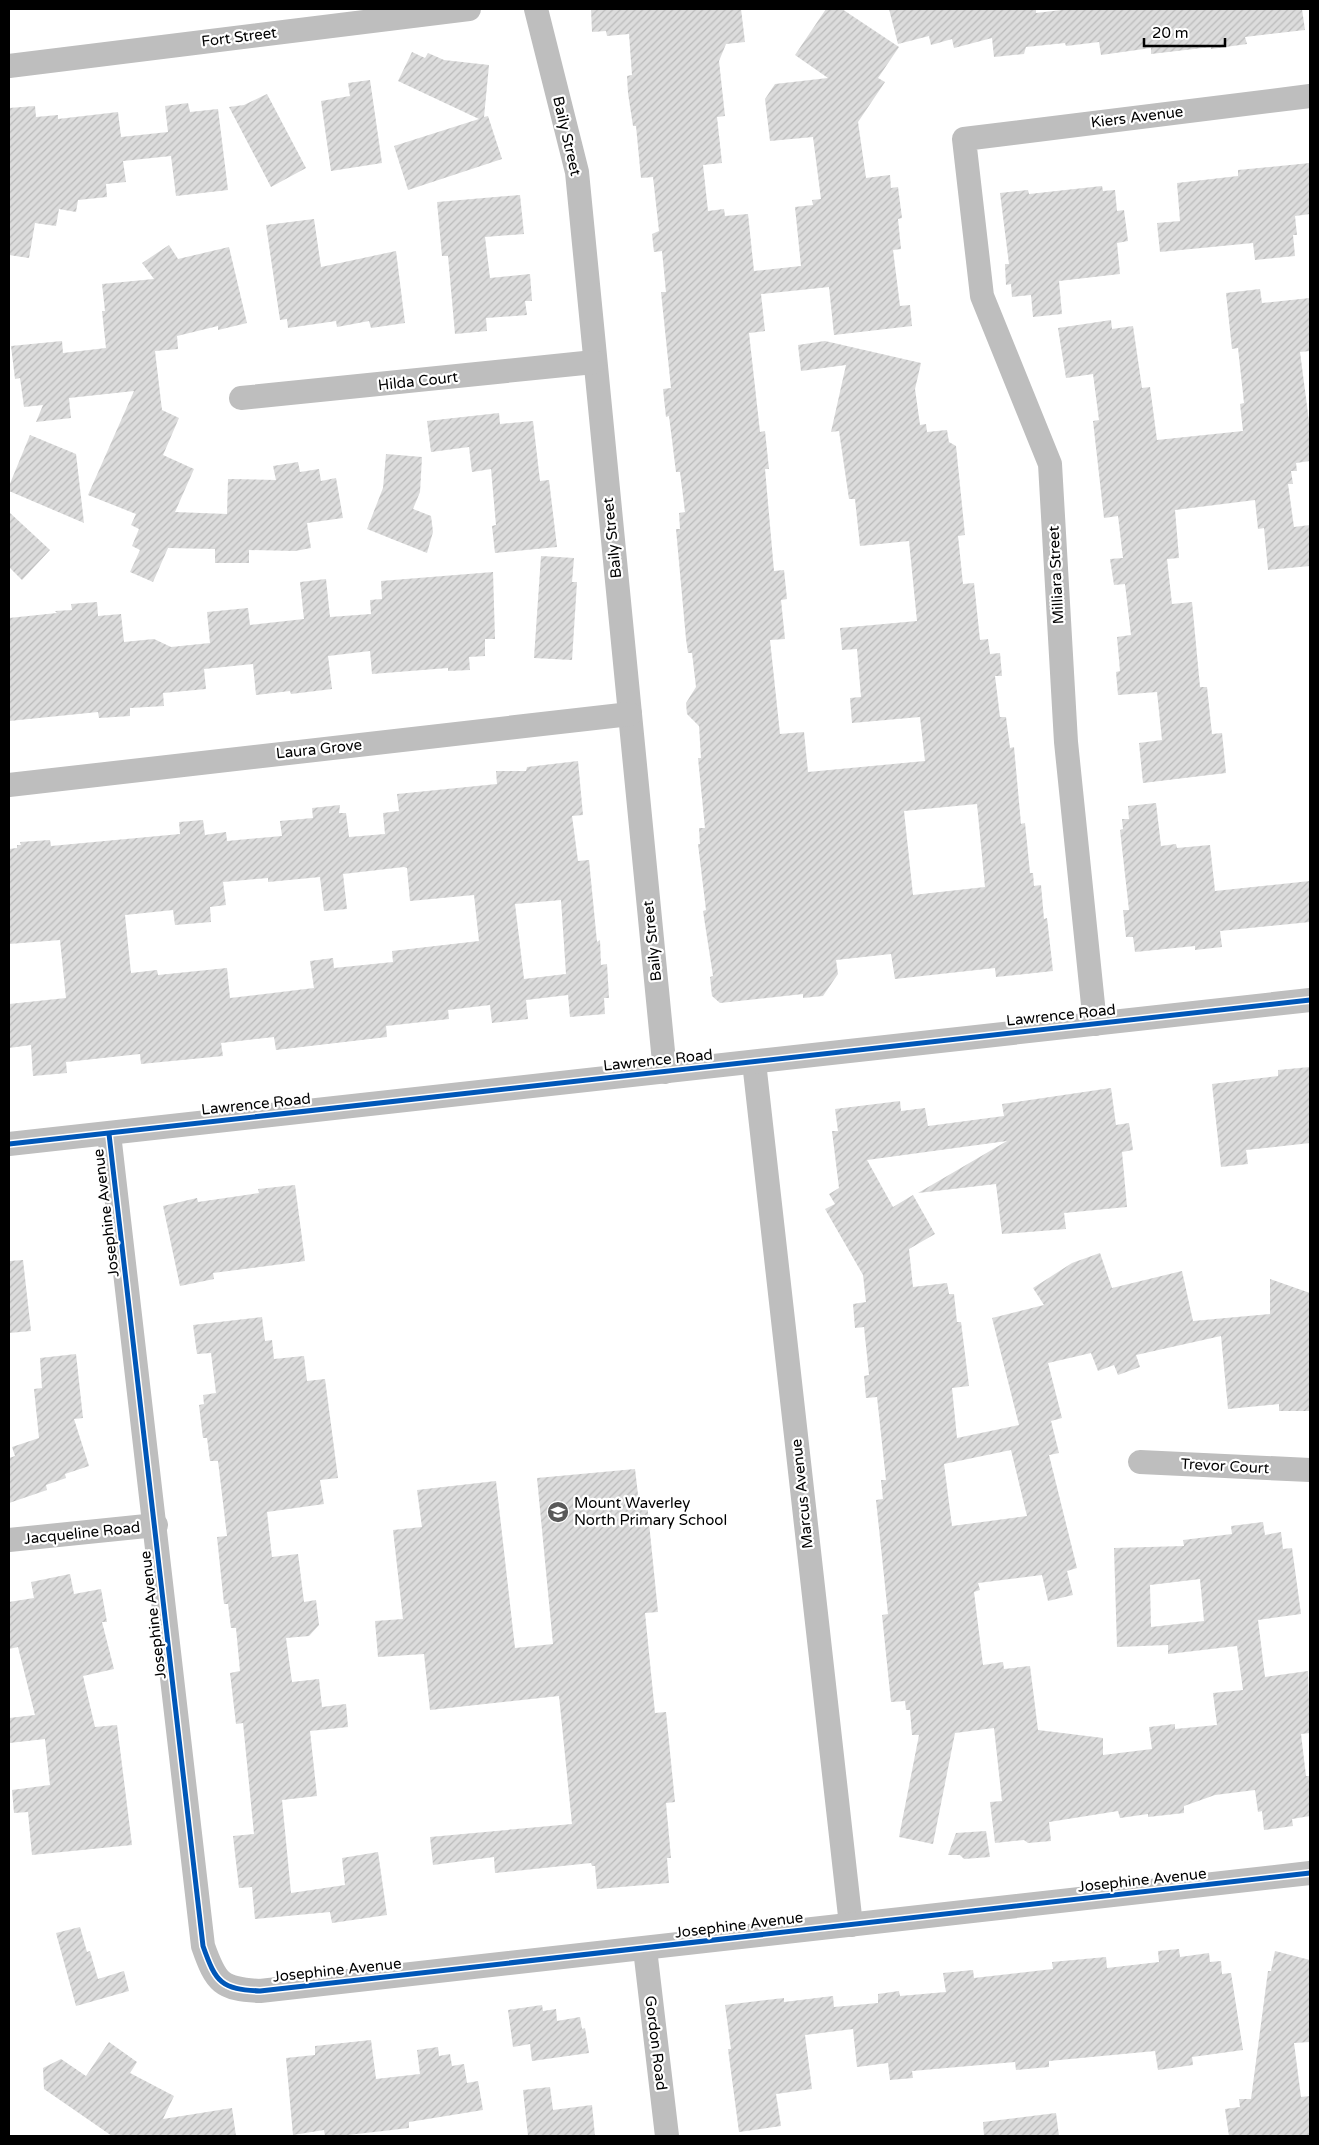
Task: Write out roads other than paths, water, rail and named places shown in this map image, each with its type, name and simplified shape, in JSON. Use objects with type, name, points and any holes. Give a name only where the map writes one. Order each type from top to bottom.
[{"type":"street","name":"Fort Street","points":[[9,66],[470,9]]},
{"type":"street","name":"Baily Street","points":[[536,9],[577,172],[594,362],[665,1072]]},
{"type":"street","name":"Kiers Avenue","points":[[964,139],[1310,96]]},
{"type":"street","name":"Milliara Street","points":[[964,139],[982,296],[1050,464],[1066,742],[1095,1024]]},
{"type":"street","name":"Hilda Court","points":[[241,398],[594,362]]},
{"type":"street","name":"Laura Grove","points":[[9,785],[630,714]]},
{"type":"street","name":"Lawrence Road","points":[[9,1144],[1310,1000]]},
{"type":"street","name":"Marcus Avenue","points":[[754,1062],[851,1925]]},
{"type":"street","name":"Josephine Avenue","points":[[109,1134],[156,1525],[203,1946],[211,1968],[220,1982],[239,1990],[260,1991],[1310,1874]]},
{"type":"street","name":"Trevor Court","points":[[1140,1462],[1310,1470]]},
{"type":"street","name":"Jacqueline Road","points":[[9,1540],[156,1525]]},
{"type":"street","name":"Gordon Road","points":[[644,1949],[667,2136]]},
{"type":"place","name":"Mount Waverley North Primary School","points":[[558,1512]]}]
